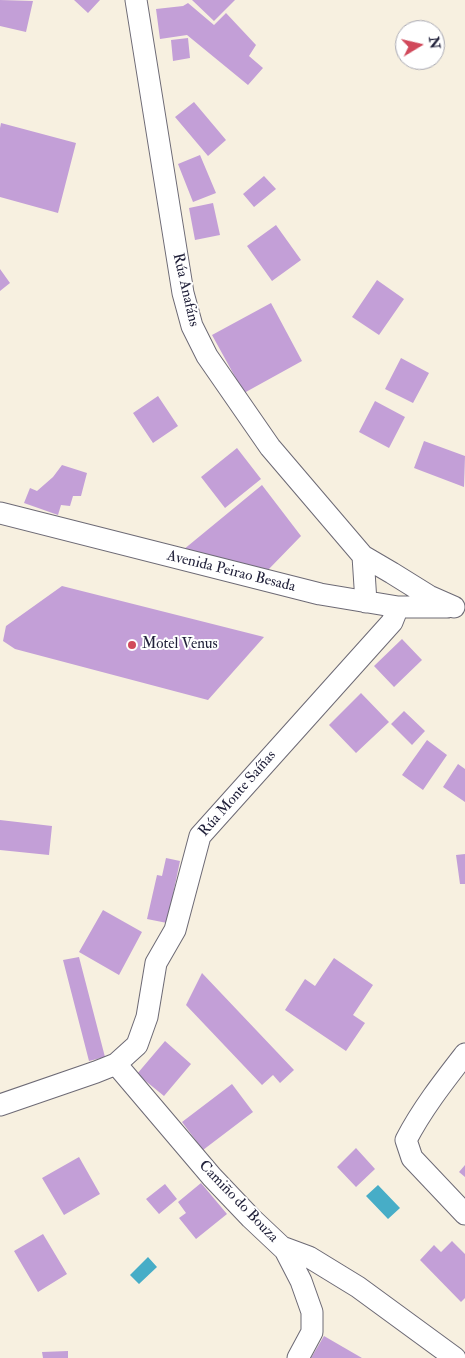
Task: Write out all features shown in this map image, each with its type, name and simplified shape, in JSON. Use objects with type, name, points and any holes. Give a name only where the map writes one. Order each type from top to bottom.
[{"type":"street","name":"Rúa Anafáns","points":[[136,0],[183,293],[192,326],[207,356],[270,448],[362,556],[429,596],[460,607]]},
{"type":"street","name":"Avenida Peirao Besada","points":[[0,514],[320,594],[398,607],[460,607]]},
{"type":"street","points":[[362,556],[366,602]]},
{"type":"street","name":"Rúa Monte Saíñas","points":[[0,1105],[116,1064],[137,1045],[147,1017],[156,963],[175,930],[200,836],[392,622],[398,607]]},
{"type":"street","points":[[465,1054],[433,1096],[406,1140],[412,1158],[465,1214]]},
{"type":"street","name":"Camiño do Bouza","points":[[116,1064],[212,1177],[285,1250],[301,1281],[312,1312],[312,1332],[298,1358]]},
{"type":"street","points":[[282,1247],[309,1257],[358,1287],[455,1358]]},
{"type":"water","points":[[378,1185],[400,1208],[388,1219],[366,1196]]},
{"type":"water","points":[[148,1257],[157,1267],[139,1284],[130,1275]]},
{"type":"building","points":[[0,0],[33,1],[26,32],[0,26]]},
{"type":"building","points":[[74,0],[100,0],[88,13]]},
{"type":"building","points":[[192,0],[235,0],[214,21]]},
{"type":"building","points":[[188,3],[214,25],[226,13],[256,45],[249,56],[263,68],[248,85],[187,35],[160,39],[156,9],[183,6]]},
{"type":"building","points":[[188,38],[190,58],[173,61],[171,40]]},
{"type":"building","points":[[194,102],[226,140],[208,156],[175,117]]},
{"type":"building","points":[[1,123],[76,143],[58,213],[0,197]]},
{"type":"building","points":[[200,155],[216,193],[193,202],[178,164]]},
{"type":"building","points":[[264,176],[276,189],[254,207],[243,194]]},
{"type":"building","points":[[213,203],[220,235],[195,240],[189,208]]},
{"type":"building","points":[[276,225],[301,260],[272,281],[247,246]]},
{"type":"building","points":[[0,269],[10,283],[0,291]]},
{"type":"building","points":[[377,280],[404,299],[379,335],[352,317]]},
{"type":"building","points":[[271,303],[302,361],[244,393],[212,335]]},
{"type":"building","points":[[401,358],[429,373],[413,403],[385,389]]},
{"type":"building","points":[[158,396],[178,426],[153,443],[133,413]]},
{"type":"building","points":[[375,401],[405,417],[389,448],[359,432]]},
{"type":"building","points":[[424,441],[465,456],[464,487],[414,468]]},
{"type":"building","points":[[237,448],[261,479],[225,508],[201,477]]},
{"type":"building","points":[[62,465],[87,473],[81,496],[73,496],[70,506],[61,505],[58,515],[24,503],[30,488],[37,491],[53,477]]},
{"type":"building","points":[[262,485],[301,536],[267,571],[183,550]]},
{"type":"building","name":"Motel Venus","points":[[62,586],[264,637],[208,700],[15,649],[3,641],[6,626]]},
{"type":"building","points":[[402,639],[422,660],[394,687],[374,666]]},
{"type":"building","points":[[361,693],[389,722],[356,753],[329,725]]},
{"type":"building","points":[[404,711],[425,731],[412,745],[391,724]]},
{"type":"building","points":[[427,740],[447,755],[423,790],[402,775]]},
{"type":"building","points":[[458,764],[465,769],[465,802],[443,787]]},
{"type":"building","points":[[0,820],[52,826],[49,855],[0,850]]},
{"type":"building","points":[[465,854],[465,884],[460,884],[456,855]]},
{"type":"building","points":[[166,858],[180,861],[167,923],[147,919],[157,875],[162,876]]},
{"type":"building","points":[[103,910],[142,932],[119,975],[79,952]]},
{"type":"building","points":[[79,957],[105,1057],[89,1061],[63,960]]},
{"type":"building","points":[[334,958],[373,985],[353,1015],[365,1023],[346,1051],[285,1010],[305,979],[315,986]]},
{"type":"building","points":[[202,973],[294,1070],[280,1083],[273,1075],[262,1085],[186,1005]]},
{"type":"building","points":[[165,1041],[191,1064],[164,1096],[137,1074]]},
{"type":"building","points":[[232,1084],[253,1112],[203,1150],[182,1122]]},
{"type":"building","points":[[356,1148],[375,1169],[356,1187],[337,1167]]},
{"type":"building","points":[[79,1157],[100,1194],[64,1215],[42,1178]]},
{"type":"building","points":[[465,1165],[465,1177],[459,1172]]},
{"type":"building","points":[[201,1183],[227,1214],[196,1239],[179,1218],[186,1213],[178,1202]]},
{"type":"building","points":[[165,1184],[177,1199],[159,1214],[146,1199]]},
{"type":"building","points":[[43,1234],[67,1274],[38,1292],[14,1251]]},
{"type":"building","points":[[452,1241],[465,1254],[465,1298],[461,1302],[420,1260],[434,1245],[441,1252]]},
{"type":"building","points":[[324,1336],[362,1358],[311,1358]]},
{"type":"building","points":[[68,1351],[68,1358],[43,1358],[42,1352]]},
{"type":"place","name":"Motel Venus","points":[[132,645]]}]
